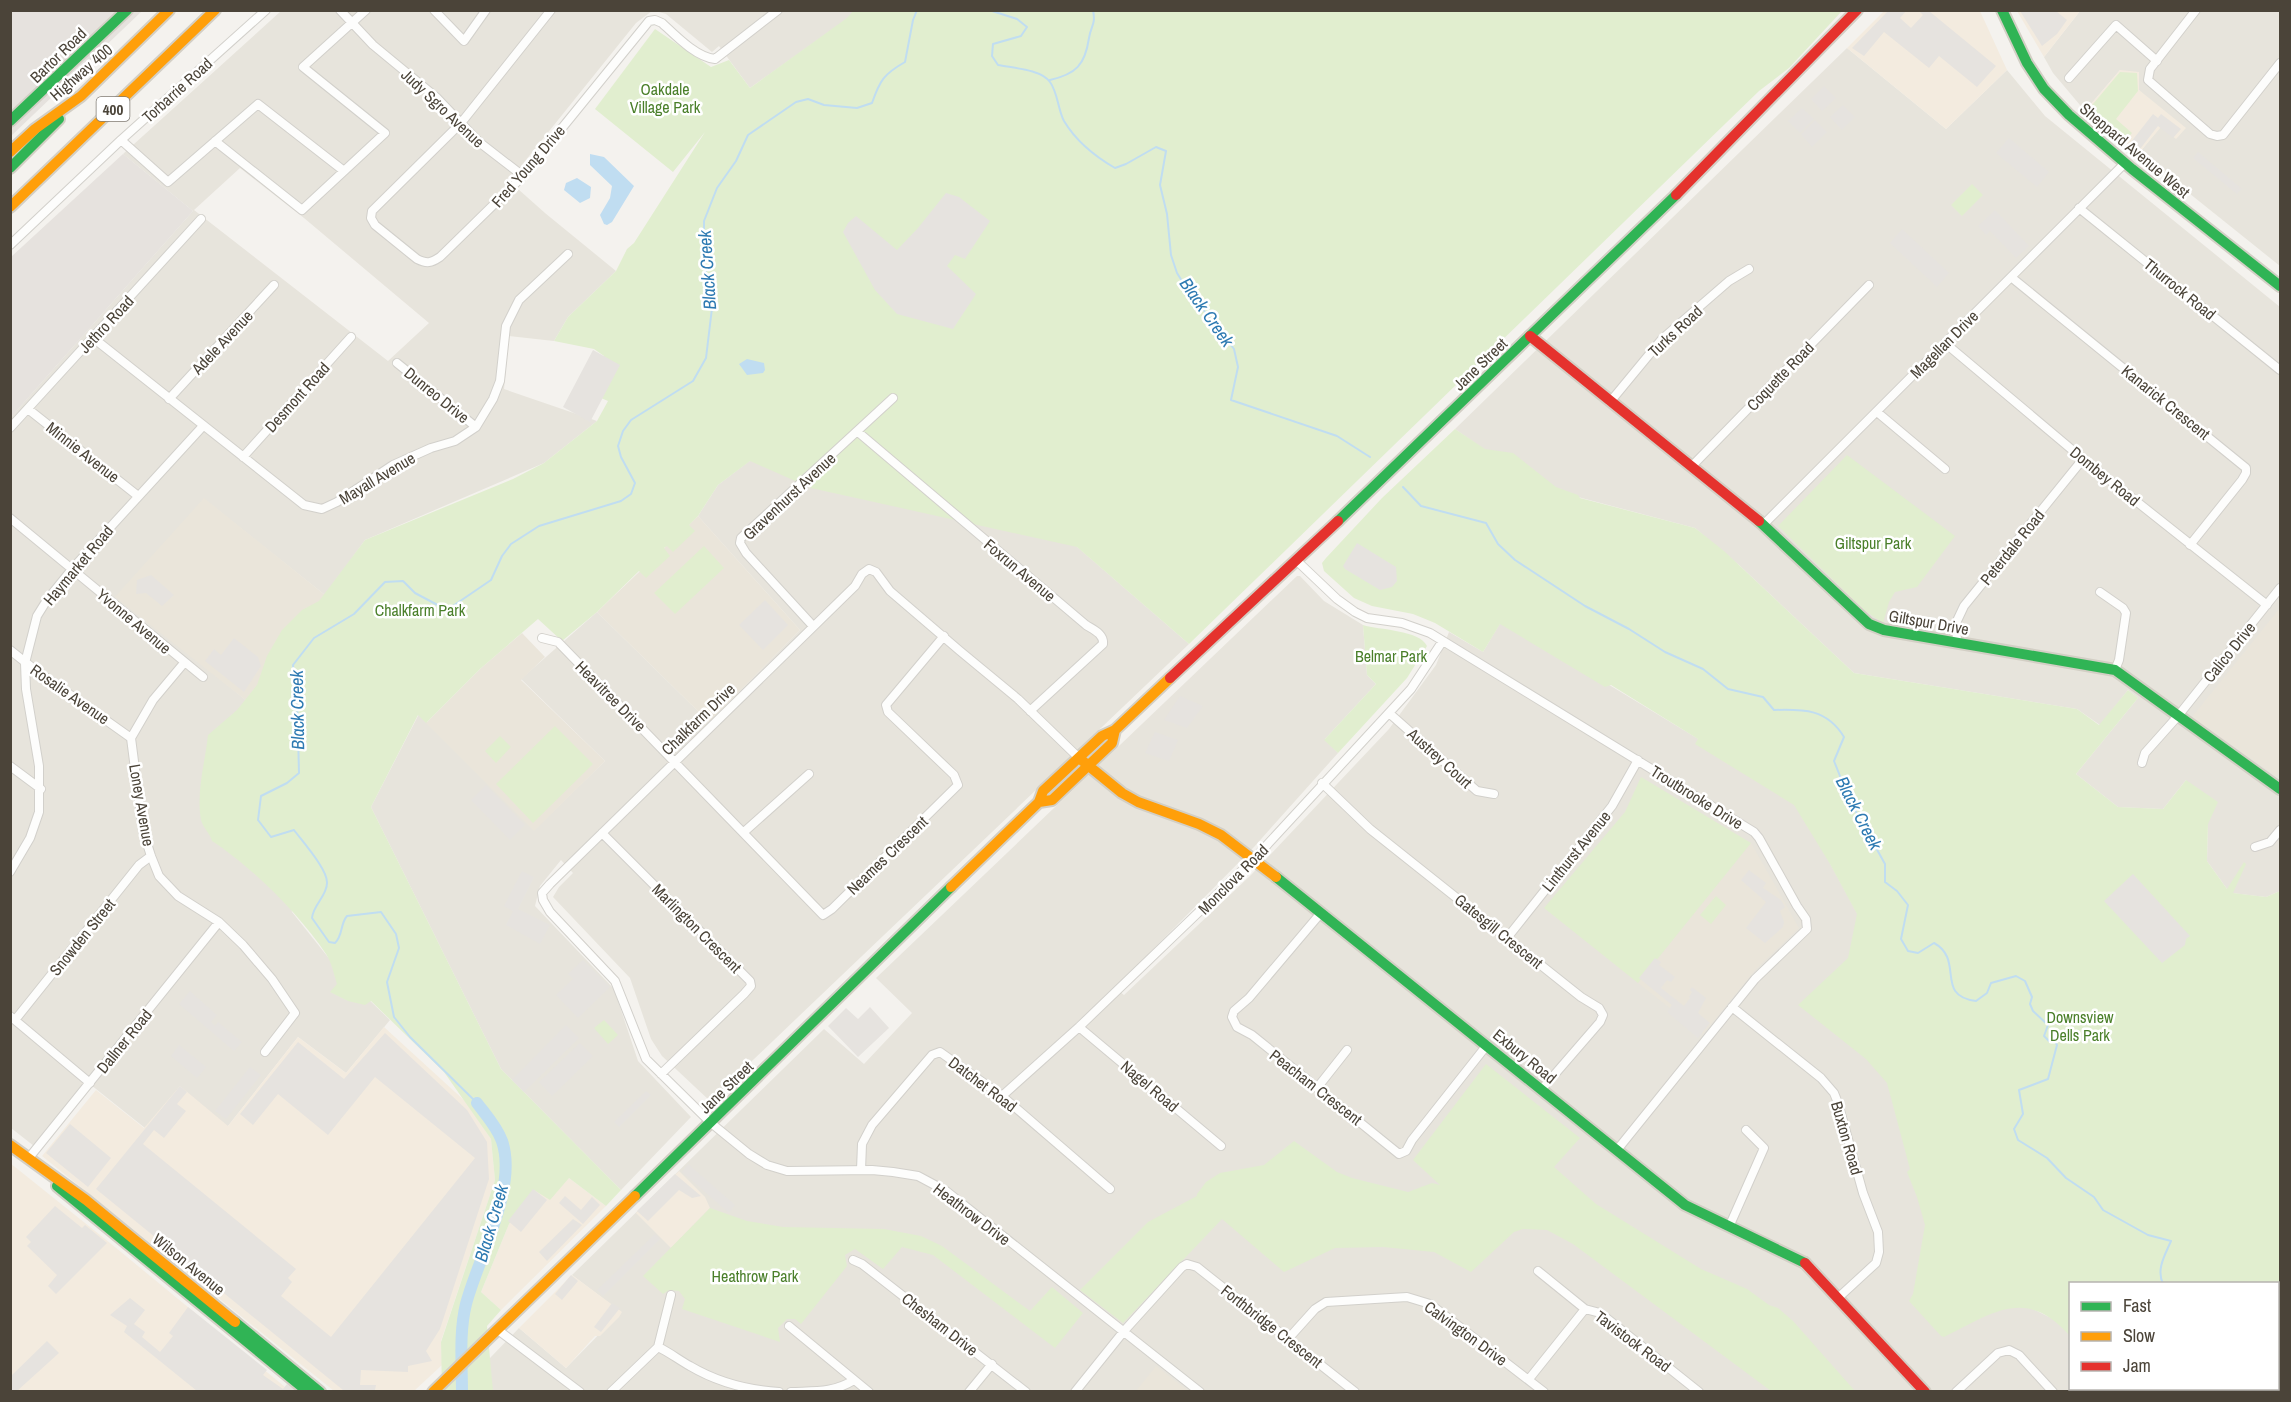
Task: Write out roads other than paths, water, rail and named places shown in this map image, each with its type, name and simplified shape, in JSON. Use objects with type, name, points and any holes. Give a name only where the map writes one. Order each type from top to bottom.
[{"type":"main road","name":"Bartor Road","points":[[10,121],[127,10]]},
{"type":"main road","name":"Highway 400","points":[[10,152],[35,129],[81,96],[170,10]]},
{"type":"main road","name":"400","points":[[10,207],[215,10]]},
{"type":"main road","name":"Jane Street","points":[[433,1392],[1039,802],[1052,800],[1083,762],[1112,743],[1115,730],[1646,226],[1857,10]]},
{"type":"main road","name":"Sheppard Avenue West","points":[[2002,10],[2026,63],[2038,82],[2069,115],[2125,163],[2280,286]]},
{"type":"main road","points":[[10,168],[81,96]]},
{"type":"main road","name":"Giltspur Drive","points":[[1530,336],[1763,525],[1869,624],[1884,630],[2115,670],[2280,789]]},
{"type":"main road","name":"Exbury Road","points":[[1083,762],[1112,788],[1123,794],[1225,836],[1685,1205],[1801,1259],[1839,1297],[1925,1392]]},
{"type":"main road","name":"Wilson Avenue","points":[[10,1145],[64,1191],[320,1392]]},
{"type":"main road","name":"Wilson Avenue","points":[[191,1290],[308,1392]]},
{"type":"street","name":"Torbarrie Road","points":[[10,245],[121,140],[266,10]]},
{"type":"street","name":"Judy Sgro Avenue","points":[[340,10],[386,57],[436,97],[484,147],[523,176]]},
{"type":"street","points":[[215,141],[302,210],[385,134],[303,67],[366,10]]},
{"type":"street","points":[[434,10],[464,41],[486,10]]},
{"type":"street","points":[[461,123],[551,10]]},
{"type":"street","points":[[2196,10],[2148,74],[2148,80],[2203,129],[2217,136],[2226,131],[2280,63]]},
{"type":"street","name":"Fred Young Drive","points":[[461,123],[378,203],[372,212],[371,218],[375,225],[425,263],[440,257],[523,176],[650,21],[655,20],[662,23],[700,54],[715,59],[776,11]]},
{"type":"street","points":[[2069,78],[2116,25],[2157,61]]},
{"type":"street","points":[[121,140],[168,182],[258,104],[344,171]]},
{"type":"street","name":"Magellan Drive","points":[[1763,525],[2125,163]]},
{"type":"street","name":"Thurrock Road","points":[[2079,208],[2279,367]]},
{"type":"street","name":"Jethro Road","points":[[10,428],[201,219]]},
{"type":"street","name":"Mayall Avenue","points":[[92,337],[304,504],[322,509],[337,502],[393,465],[431,448],[455,441],[476,427],[493,399],[500,381],[506,326],[519,300],[568,254]]},
{"type":"street","name":"Turks Road","points":[[1610,402],[1662,339],[1729,281],[1749,269]]},
{"type":"street","name":"Kanarick Crescent","points":[[2011,277],[2246,468],[2242,480],[2190,544]]},
{"type":"street","name":"Adele Avenue","points":[[169,399],[274,285]]},
{"type":"street","name":"Coquette Road","points":[[1691,467],[1869,285]]},
{"type":"street","name":"Desmont Road","points":[[243,457],[351,337]]},
{"type":"street","name":"Dombey Road","points":[[1945,343],[2083,459],[2267,605]]},
{"type":"street","name":"Dunreo Drive","points":[[397,363],[476,427]]},
{"type":"street","name":"Gravenhurst Avenue","points":[[813,627],[746,553],[740,543],[741,537],[893,398]]},
{"type":"street","name":"Minnie Avenue","points":[[28,409],[138,496]]},
{"type":"street","points":[[1877,412],[1945,469]]},
{"type":"street","name":"Haymarket Road","points":[[10,872],[30,837],[39,812],[41,789],[39,766],[26,689],[26,663],[37,616],[46,600],[73,568],[203,426]]},
{"type":"street","name":"Foxrun Avenue","points":[[858,432],[1101,636],[1103,644],[1030,711]]},
{"type":"street","name":"Peterdale Road","points":[[1957,642],[1956,623],[1964,606],[2083,459]]},
{"type":"street","name":"Yvonne Avenue","points":[[10,518],[203,677]]},
{"type":"street","name":"Troutbrooke Drive","points":[[1296,560],[1337,599],[1355,612],[1367,618],[1402,623],[1430,633],[1754,832],[1808,922],[1805,932],[1755,979],[1617,1150]]},
{"type":"street","name":"Chalkfarm Drive","points":[[711,1123],[646,1059],[615,981],[550,912],[542,893],[855,586],[865,571],[869,569],[876,572],[890,591],[1030,711],[1083,762]]},
{"type":"street","name":"Calico Drive","points":[[2142,763],[2145,753],[2178,716],[2280,588]]},
{"type":"street","points":[[2100,592],[2123,608],[2126,613],[2119,660],[2115,670]]},
{"type":"street","name":"Neames Crescent","points":[[676,762],[823,915],[832,909],[958,785],[954,775],[888,712],[886,705],[944,636]]},
{"type":"street","name":"Heavitree Drive","points":[[542,638],[558,642],[676,762]]},
{"type":"street","name":"Monclova Road","points":[[1002,1096],[1079,1027],[1254,859],[1411,688],[1442,642]]},
{"type":"street","name":"Rosalie Avenue","points":[[10,650],[131,738]]},
{"type":"street","points":[[131,738],[153,700],[184,663]]},
{"type":"street","name":"Austrey Court","points":[[1389,712],[1477,791],[1494,794]]},
{"type":"street","name":"Loney Avenue","points":[[131,738],[143,831],[159,876],[178,896],[219,922],[243,945],[272,979],[295,1013],[265,1052]]},
{"type":"street","name":"Linthurst Avenue","points":[[1507,938],[1612,806],[1638,760]]},
{"type":"street","points":[[10,766],[41,789]]},
{"type":"street","points":[[744,832],[809,774]]},
{"type":"street","name":"Gatesgill Crescent","points":[[1322,783],[1370,829],[1581,997],[1599,1008],[1603,1015],[1600,1022],[1542,1089]]},
{"type":"street","points":[[2255,847],[2270,842],[2280,830]]},
{"type":"street","name":"Marlington Crescent","points":[[602,833],[750,981],[751,986],[744,994],[661,1074]]},
{"type":"street","name":"Snowden Street","points":[[13,1018],[139,865],[151,856]]},
{"type":"street","name":"Peacham Crescent","points":[[1320,914],[1249,998],[1237,1007],[1232,1015],[1237,1027],[1252,1035],[1399,1154],[1487,1045]]},
{"type":"street","name":"Dallner Road","points":[[32,1162],[90,1083],[219,922]]},
{"type":"street","name":"Buxton Road","points":[[1732,1007],[1821,1078],[1834,1093],[1838,1102],[1879,1242],[1876,1263],[1839,1297]]},
{"type":"street","points":[[13,1018],[90,1083]]},
{"type":"street","name":"Nagel Road","points":[[1079,1027],[1221,1146]]},
{"type":"street","points":[[1317,1088],[1347,1050]]},
{"type":"street","name":"Datchet Road","points":[[861,1170],[862,1144],[872,1125],[934,1054],[940,1052],[1002,1096],[1110,1189]]},
{"type":"street","name":"Heathrow Drive","points":[[711,1123],[749,1154],[775,1168],[795,1172],[861,1170],[906,1173],[918,1176],[946,1191],[1200,1392]]},
{"type":"street","points":[[1729,1227],[1764,1148],[1746,1130]]},
{"type":"street","name":"Chesham Drive","points":[[852,1260],[862,1264],[1026,1392]]},
{"type":"street","name":"Forthbridge Crescent","points":[[1124,1331],[1187,1264],[1197,1267],[1355,1392]]},
{"type":"street","name":"Tavistock Road","points":[[1538,1271],[1585,1309],[1600,1313],[1699,1392]]},
{"type":"street","points":[[611,1392],[658,1347],[671,1295]]},
{"type":"street","name":"Calvington Drive","points":[[1288,1339],[1315,1309],[1326,1302],[1407,1297],[1430,1304],[1544,1392]]},
{"type":"street","points":[[1529,1379],[1585,1309]]},
{"type":"street","points":[[789,1326],[869,1392]]},
{"type":"street","points":[[498,1330],[580,1392]]},
{"type":"street","points":[[1075,1392],[1124,1331]]},
{"type":"street","points":[[658,1347],[691,1367],[729,1383],[779,1392]]},
{"type":"street","points":[[1956,1392],[1998,1353],[2009,1350],[2020,1356],[2053,1392]]},
{"type":"street","points":[[969,1392],[992,1364]]},
{"type":"street","points":[[791,1392],[833,1390],[842,1388],[854,1380]]},
{"type":"water","points":[[590,154],[604,157],[634,186],[612,222],[607,225],[604,224],[600,215],[610,198],[612,186],[590,165]]},
{"type":"water","points":[[577,178],[591,187],[590,198],[580,203],[564,190],[566,183]]},
{"type":"water","points":[[747,359],[764,363],[763,373],[747,375],[739,364]]},
{"type":"waterway","name":"Black Creek","points":[[477,1103],[410,1037],[394,1017],[387,982],[399,948],[396,934],[381,912],[347,916],[338,940],[335,943],[329,942],[312,918],[327,883],[319,863],[294,830],[271,837],[258,820],[261,796],[287,783],[299,773],[297,696],[293,665],[314,638],[354,614],[385,582],[403,581],[415,593],[447,610],[491,580],[502,556],[511,544],[539,526],[621,501],[631,494],[635,483],[621,457],[618,446],[623,431],[631,420],[693,381],[706,358],[712,308],[704,261],[704,221],[717,188],[736,161],[748,135],[796,102],[808,99],[824,105],[857,108],[872,103],[884,78],[905,62],[917,10]]},
{"type":"waterway","name":"Black Creek","points":[[989,10],[1017,19],[1027,27],[1021,36],[993,44],[992,56],[998,65],[1033,72],[1046,78],[1055,91],[1064,121],[1080,142],[1094,154],[1115,168],[1156,147],[1166,151],[1160,185],[1167,214],[1171,255],[1177,273],[1187,289],[1234,349],[1238,367],[1231,400],[1337,436],[1370,457]]},
{"type":"waterway","points":[[1050,80],[1066,75],[1082,62],[1094,22],[1093,10]]},
{"type":"waterway","name":"Black Creek","points":[[1403,487],[1421,506],[1486,523],[1498,544],[1515,560],[1585,606],[1629,629],[1665,652],[1703,669],[1728,689],[1763,697],[1774,710],[1814,713],[1830,721],[1837,728],[1844,737],[1834,761],[1850,801],[1885,864],[1885,882],[1897,891],[1908,905],[1901,939],[1908,951],[1918,953],[1934,943],[1943,950],[1948,959],[1952,985],[1963,998],[1976,1001],[1987,993],[1991,983],[2016,976],[2025,981],[2032,997],[2030,1004],[2033,1011],[2048,1025],[2044,1036],[2049,1041],[2054,1040],[2057,1045],[2048,1079],[2019,1090],[2023,1114],[2014,1129],[2018,1140],[2047,1158],[2066,1178],[2094,1197],[2103,1210],[2148,1235],[2171,1241],[2161,1267],[2162,1282]]},
{"type":"waterway","name":"Black Creek","points":[[462,1392],[461,1348],[466,1304],[501,1201],[505,1180],[506,1160],[502,1141],[477,1103]]},
{"type":"park label","name":"Oakdale Village Park","points":[[665,98]]},
{"type":"park label","name":"Giltspur Park","points":[[1873,543]]},
{"type":"park label","name":"Chalkfarm Park","points":[[420,610]]},
{"type":"park label","name":"Belmar Park","points":[[1391,656]]},
{"type":"park label","name":"Downsview Dells Park","points":[[2080,1026]]},
{"type":"park label","name":"Heathrow Park","points":[[755,1276]]}]
